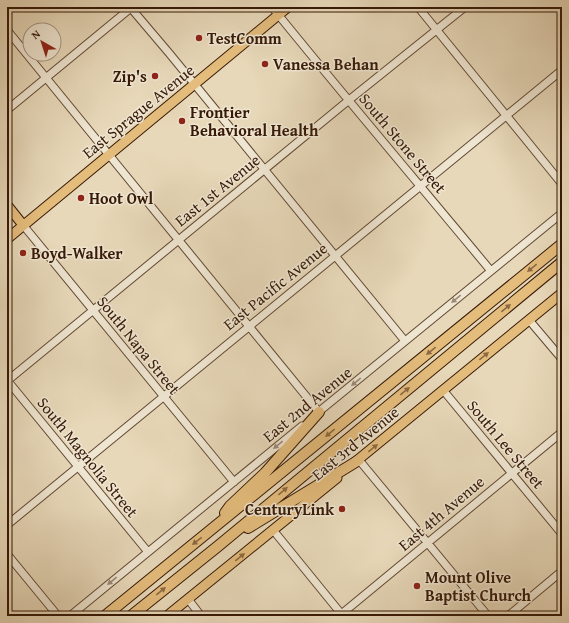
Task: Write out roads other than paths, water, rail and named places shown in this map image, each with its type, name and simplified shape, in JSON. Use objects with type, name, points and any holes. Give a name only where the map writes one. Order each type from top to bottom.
[{"type":"highway","points":[[105,616],[562,244]]},
{"type":"highway","points":[[131,616],[217,547],[562,262]]},
{"type":"highway","points":[[214,528],[230,506],[265,473],[319,412]]},
{"type":"highway","points":[[217,547],[359,460]]},
{"type":"main road","name":"East Sprague Avenue","points":[[7,239],[288,7]]},
{"type":"main road","points":[[7,205],[23,225]]},
{"type":"main road","name":"East 3rd Avenue","points":[[167,616],[562,293]]},
{"type":"street","points":[[7,110],[131,7],[405,341]]},
{"type":"street","name":"South Stone Street","points":[[272,7],[491,271]]},
{"type":"street","points":[[418,7],[562,184]]},
{"type":"street","name":"East 1st Avenue","points":[[7,380],[265,170],[348,100],[464,7]]},
{"type":"street","points":[[559,7],[562,10]]},
{"type":"street","points":[[7,30],[319,412]]},
{"type":"street","name":"East Pacific Avenue","points":[[7,525],[562,70]]},
{"type":"street","name":"East 2nd Avenue","points":[[70,616],[562,213]]},
{"type":"street","name":"South Napa Street","points":[[23,225],[234,482]]},
{"type":"street","points":[[529,320],[562,359]]},
{"type":"street","name":"South Magnolia Street","points":[[7,380],[148,552]]},
{"type":"street","name":"South Lee Street","points":[[443,390],[562,534]]},
{"type":"street","name":"East 4th Avenue","points":[[341,615],[562,432]]},
{"type":"street","points":[[359,460],[488,616]]},
{"type":"street","points":[[273,530],[341,615]]},
{"type":"street","points":[[7,554],[58,616]]},
{"type":"street","points":[[508,616],[562,571]]},
{"type":"street","points":[[188,599],[201,616]]},
{"type":"place","name":"TestComm","points":[[199,38]]},
{"type":"place","name":"Vanessa Behan","points":[[265,64]]},
{"type":"place","name":"Zip's","points":[[155,76]]},
{"type":"place","name":"Frontier Behavioral Health","points":[[182,121]]},
{"type":"place","name":"Hoot Owl","points":[[81,198]]},
{"type":"place","name":"Boyd-Walker","points":[[23,253]]},
{"type":"place","name":"CenturyLink","points":[[342,509]]},
{"type":"place","name":"Mount Olive Baptist Church","points":[[417,586]]}]
